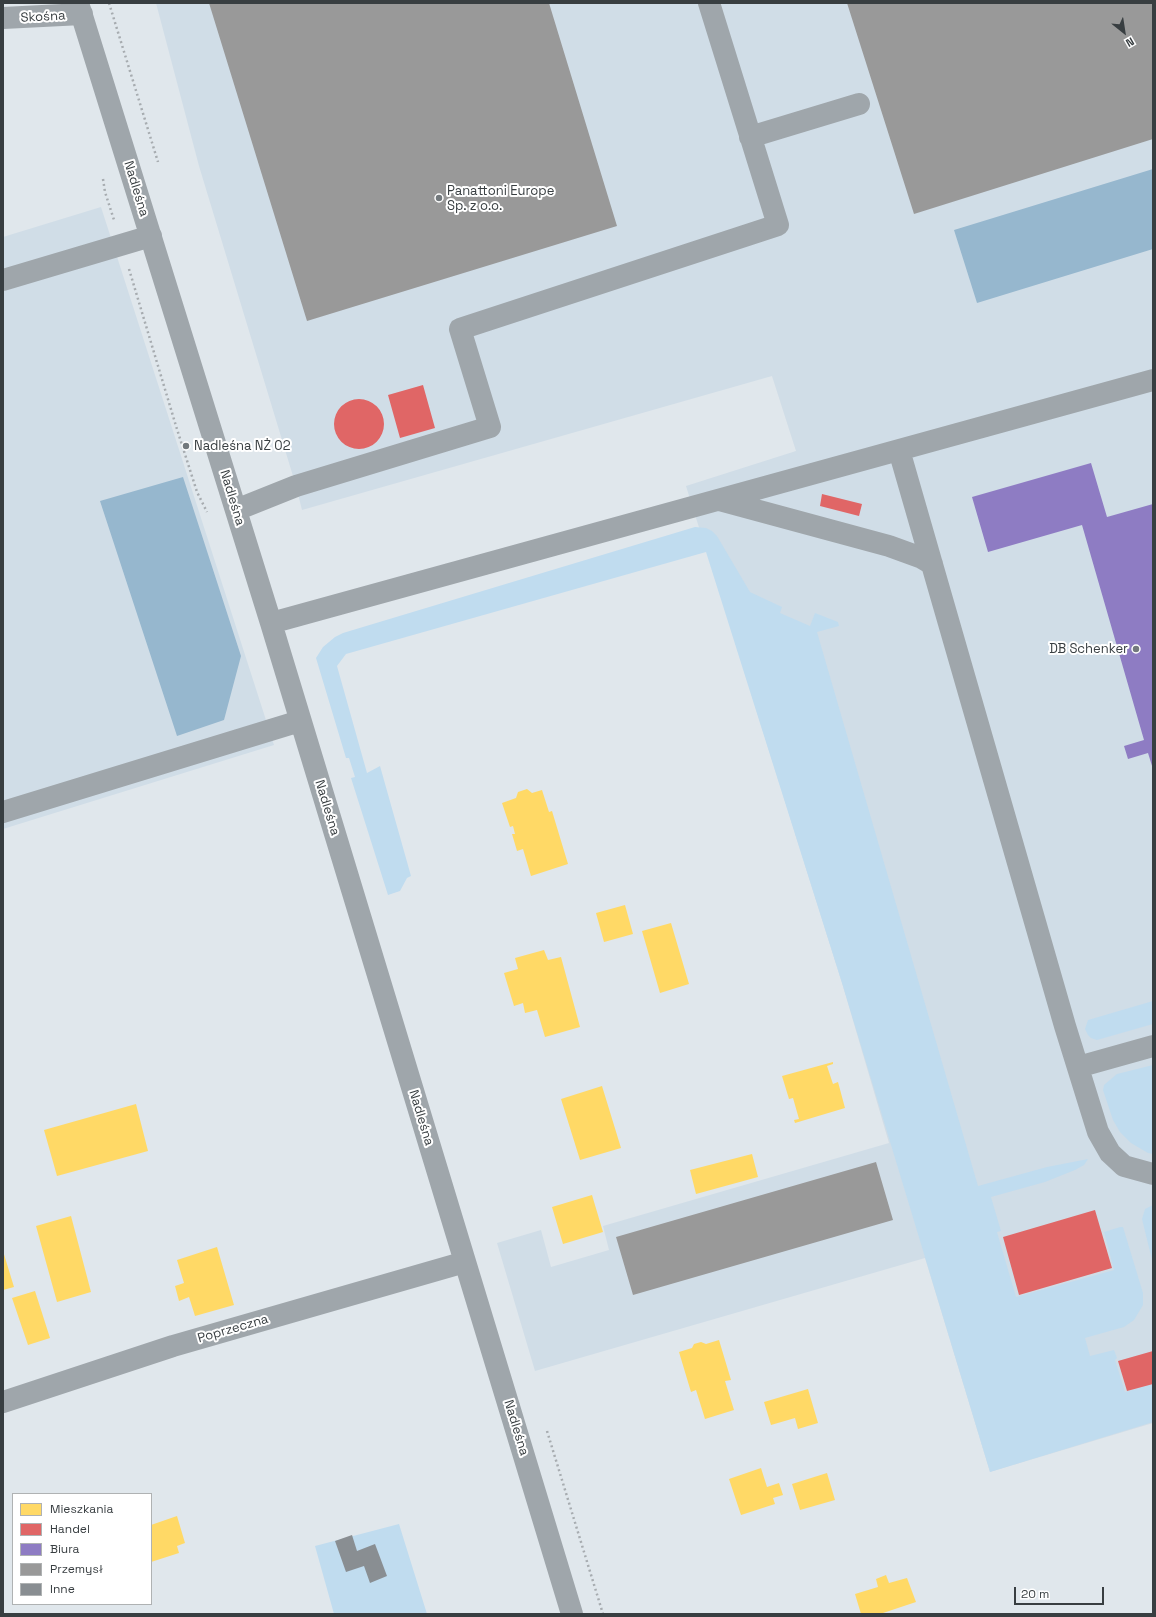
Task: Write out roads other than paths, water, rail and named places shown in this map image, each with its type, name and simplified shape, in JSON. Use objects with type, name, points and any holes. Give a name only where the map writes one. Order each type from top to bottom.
[{"type":"street","points":[[236,510],[296,486],[490,427],[460,328],[778,225],[709,3]]},
{"type":"street","name":"Skośna","points":[[3,18],[80,9]]},
{"type":"street","name":"Nadleśna","points":[[80,9],[271,623],[572,1614]]},
{"type":"street","points":[[750,137],[859,104]]},
{"type":"street","points":[[3,280],[151,236]]},
{"type":"street","points":[[271,623],[1153,380]]},
{"type":"street","points":[[899,450],[1098,1132],[1110,1153],[1124,1166],[1153,1174]]},
{"type":"street","points":[[718,500],[889,546],[922,558],[932,564]]},
{"type":"street","points":[[3,812],[300,720]]},
{"type":"street","points":[[1078,1067],[1153,1046]]},
{"type":"street","name":"Poprzeczna","points":[[3,1402],[173,1346],[465,1262]]},
{"type":"place","name":"Panattoni Europe Sp. z o.o.","points":[[439,198]]},
{"type":"place","name":"Nadleśna NŻ 02","points":[[186,446]]},
{"type":"place","name":"DB Schenker","points":[[1136,649]]}]
